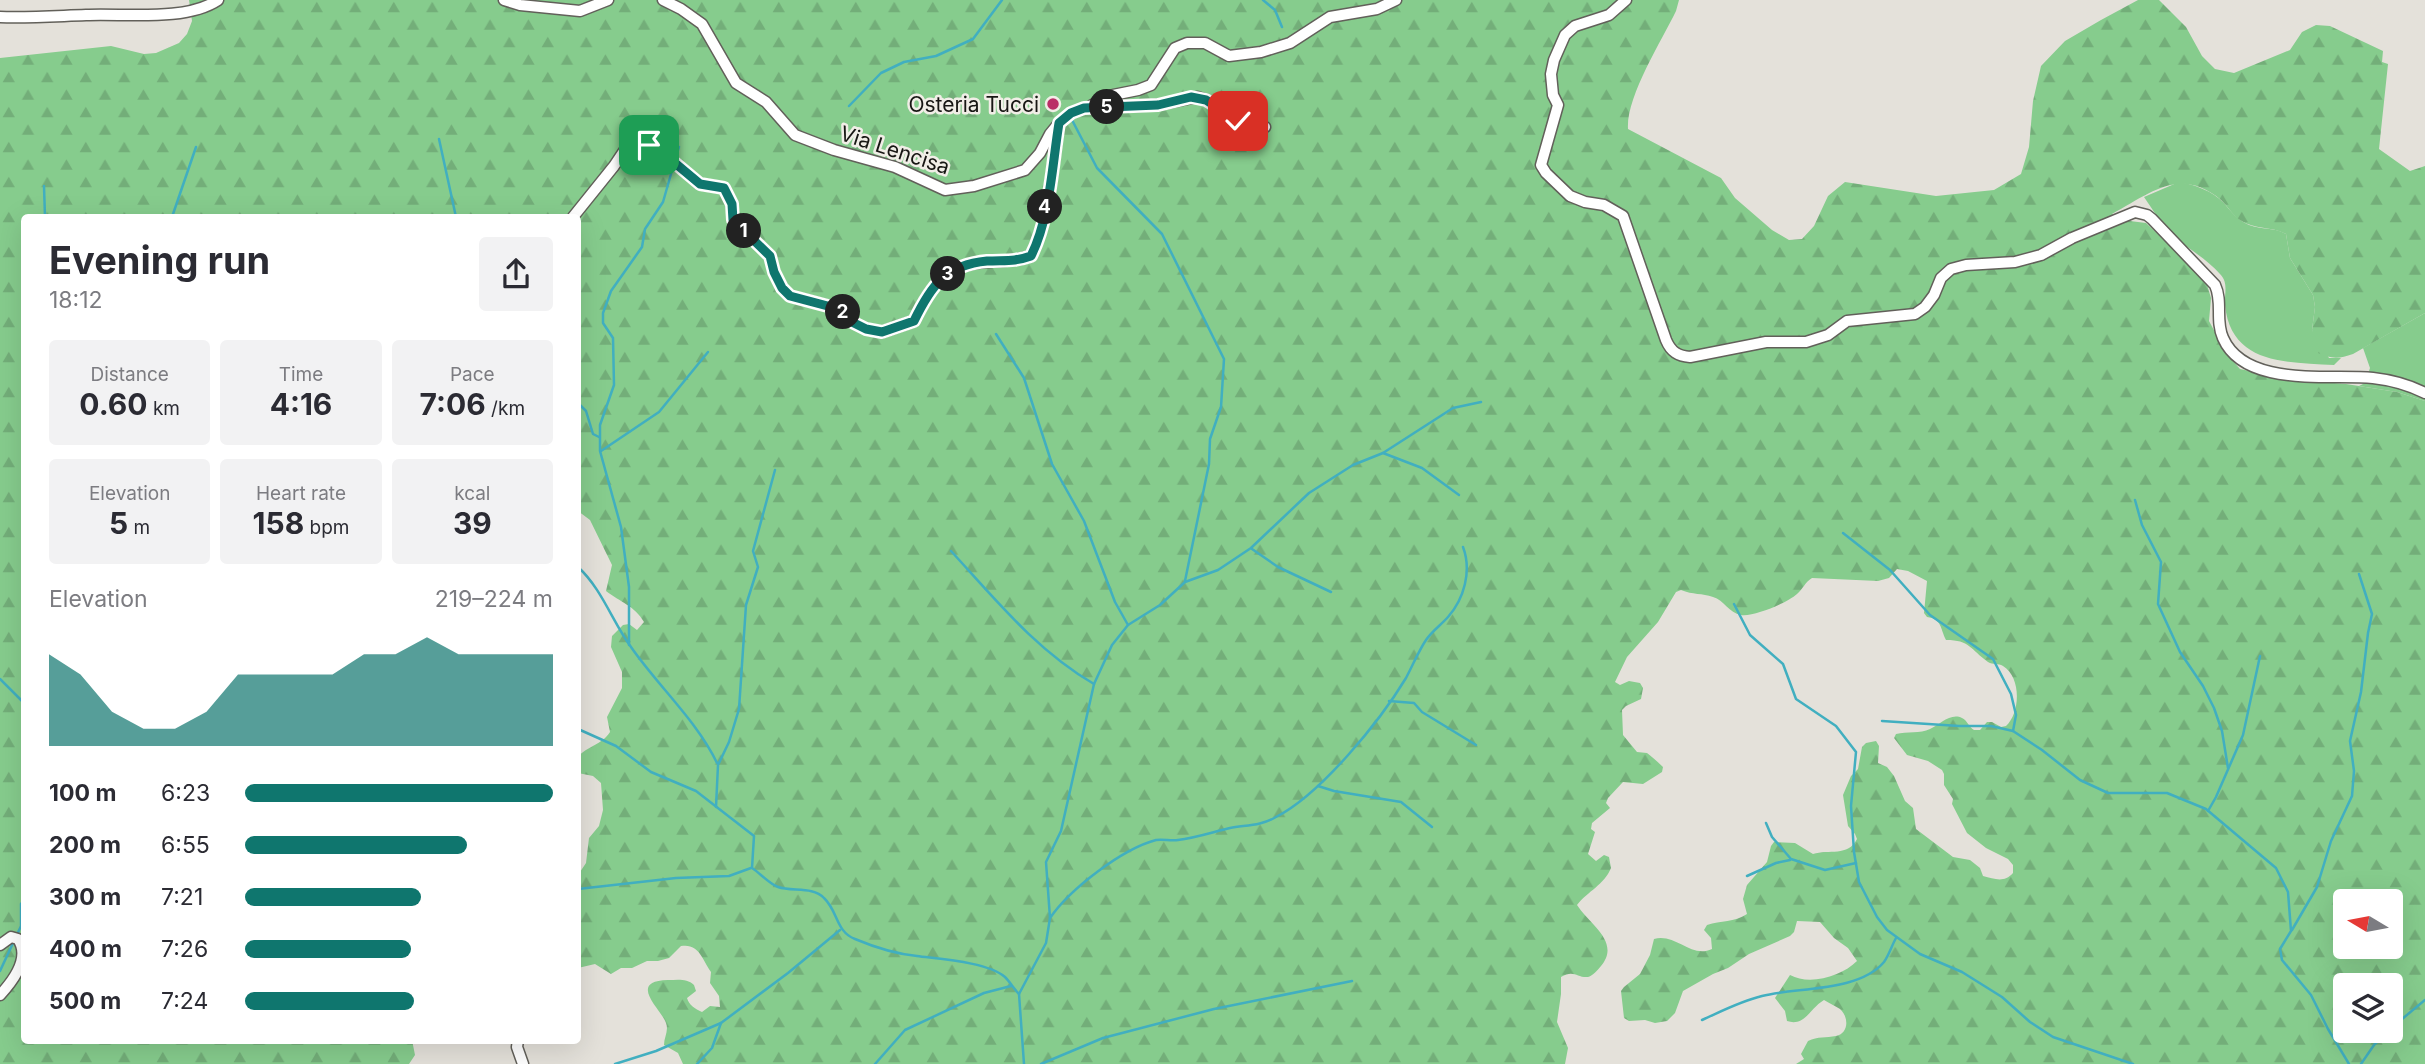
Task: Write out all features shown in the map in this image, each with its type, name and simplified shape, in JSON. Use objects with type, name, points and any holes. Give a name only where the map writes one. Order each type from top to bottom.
[{"type":"street","points":[[0,17],[147,17],[195,9],[218,0]]},
{"type":"street","points":[[504,0],[520,5],[580,11],[608,0]]},
{"type":"street","name":"Via Lencisa","points":[[663,0],[702,24],[736,83],[766,102],[795,135],[834,150],[895,167],[945,190],[974,186],[1025,170],[1040,153],[1059,123],[1071,113],[1084,108],[1158,105],[1196,97],[1206,100],[1238,121],[1265,127]]},
{"type":"street","points":[[1084,108],[1113,95],[1151,85],[1175,48],[1187,43],[1205,43],[1229,56],[1261,52],[1290,43],[1330,17],[1377,9],[1396,0]]},
{"type":"street","points":[[1626,0],[1609,15],[1575,26],[1561,44],[1551,74],[1553,94],[1558,105],[1557,114],[1541,165],[1570,196],[1604,205],[1623,216],[1633,240],[1657,321],[1669,349],[1682,357],[1766,342],[1806,342],[1828,335],[1847,321],[1915,314],[1925,307],[1941,278],[1951,269],[1966,265],[2015,262],[2041,255],[2072,238],[2135,212],[2152,219],[2215,285],[2219,293],[2218,315],[2223,338],[2230,349],[2249,364],[2284,375],[2375,379],[2407,385],[2425,393]]},
{"type":"street","points":[[575,214],[630,142],[639,138],[663,153],[700,184],[724,188],[732,204],[733,220],[770,256],[774,272],[782,288],[790,296],[839,309],[852,322],[866,329],[882,332],[914,321],[931,288],[963,266],[987,261],[1014,262],[1031,256],[1039,241],[1059,123]]},
{"type":"street","points":[[0,945],[10,937],[21,943]]},
{"type":"street","points":[[0,995],[13,980],[21,958]]},
{"type":"street","points":[[517,1044],[523,1064]]},
{"type":"green space","points":[[189,0],[1679,0],[1638,86],[1628,129],[1721,178],[1735,198],[1772,230],[1789,240],[1802,239],[1814,226],[1828,196],[1845,182],[1936,196],[1994,190],[2021,174],[2029,147],[2033,101],[2041,66],[2065,41],[2138,0],[2159,0],[2186,27],[2202,56],[2215,69],[2234,73],[2290,50],[2302,32],[2316,25],[2330,26],[2383,51],[2382,62],[2388,64],[2379,149],[2410,171],[2425,166],[2425,313],[2353,354],[2327,356],[2318,353],[2312,330],[2315,307],[2313,295],[2290,258],[2286,234],[2240,220],[2221,200],[2192,185],[2166,186],[2112,214],[2122,220],[2146,223],[2205,278],[2211,298],[2209,321],[2226,353],[2240,369],[2288,379],[2397,392],[2425,401],[2425,1064],[1796,1064],[1804,1059],[1801,1054],[1808,1041],[1836,1036],[1843,1032],[1845,1016],[1840,1009],[1824,1000],[1803,1019],[1787,1021],[1785,1011],[1775,998],[1790,975],[1807,980],[1825,978],[1843,971],[1857,961],[1848,948],[1834,938],[1820,922],[1797,921],[1790,936],[1749,954],[1683,991],[1675,1013],[1667,1021],[1655,1023],[1645,1020],[1629,1021],[1624,1018],[1621,991],[1640,974],[1650,955],[1654,939],[1669,939],[1697,951],[1712,949],[1711,938],[1704,930],[1707,925],[1737,919],[1747,914],[1743,899],[1747,885],[1767,862],[1774,842],[1795,843],[1813,854],[1843,850],[1853,845],[1857,839],[1848,826],[1843,795],[1851,776],[1858,769],[1862,747],[1866,743],[1876,741],[1879,746],[1878,763],[1887,767],[1894,776],[1905,801],[1913,808],[1916,829],[1953,857],[1970,860],[1980,868],[1983,876],[2003,879],[2013,873],[2013,865],[2008,859],[1986,848],[1967,833],[1944,785],[1942,770],[1928,761],[1907,755],[1894,738],[1896,734],[1926,731],[1954,717],[1964,719],[1974,730],[1980,730],[1987,722],[2006,726],[2016,704],[2013,679],[2003,666],[1988,662],[1969,646],[1946,640],[1938,622],[1924,613],[1927,581],[1908,571],[1897,569],[1889,578],[1878,581],[1812,578],[1786,601],[1762,612],[1747,615],[1737,614],[1713,597],[1681,590],[1676,592],[1658,622],[1627,657],[1615,682],[1620,685],[1629,681],[1640,683],[1643,688],[1641,699],[1622,710],[1623,735],[1637,752],[1647,753],[1663,767],[1662,772],[1643,784],[1623,782],[1608,798],[1606,803],[1610,808],[1592,823],[1591,829],[1595,832],[1588,854],[1596,861],[1604,855],[1609,857],[1611,868],[1604,879],[1577,905],[1606,941],[1608,949],[1601,966],[1588,977],[1569,974],[1561,977],[1557,1022],[1568,1048],[1565,1064],[683,1064],[678,1053],[664,1045],[666,1023],[648,991],[649,985],[656,982],[685,980],[694,985],[696,991],[687,998],[695,1008],[702,1012],[710,1006],[720,1007],[719,996],[710,983],[711,972],[696,949],[681,946],[669,958],[647,961],[632,968],[621,968],[611,974],[595,964],[581,967],[581,870],[586,863],[589,838],[599,826],[603,810],[601,783],[593,776],[581,774],[581,754],[610,732],[607,717],[622,688],[622,672],[611,647],[612,636],[623,625],[629,624],[637,630],[644,622],[632,608],[606,591],[612,565],[590,520],[581,513],[581,214],[21,214],[21,1044],[413,1044],[415,1055],[409,1064],[0,1064],[0,58],[111,46],[144,54],[156,53],[179,43],[187,34],[192,21]]},
{"type":"green space","points":[[2179,182],[2214,195],[2249,225],[2286,234],[2290,258],[2313,295],[2315,307],[2312,330],[2329,358],[2341,358],[2334,365],[2280,361],[2250,350],[2238,339],[2229,325],[2223,277],[2170,232],[2144,197]]},
{"type":"green space","points":[[2425,313],[2425,401],[2397,392],[2359,386],[2365,383],[2370,368],[2363,348]]},
{"type":"waterway","points":[[849,106],[881,73],[904,62],[936,56],[973,39],[1002,0]]},
{"type":"waterway","points":[[1263,0],[1275,10],[1282,27]]},
{"type":"waterway","points":[[1071,118],[1097,168],[1162,234],[1224,359],[1221,407],[1210,439],[1209,464],[1185,581]]},
{"type":"waterway","points":[[439,139],[455,214]]},
{"type":"waterway","points":[[173,214],[196,147]]},
{"type":"waterway","points":[[675,160],[679,147]]},
{"type":"waterway","points":[[629,645],[629,587],[621,527],[600,451],[600,425],[614,385],[613,338],[603,323],[603,313],[611,291],[642,247],[645,229],[663,202],[673,167]]},
{"type":"waterway","points":[[44,186],[45,214]]},
{"type":"waterway","points":[[996,334],[1024,378],[1052,464],[1084,521],[1115,602],[1128,625]]},
{"type":"waterway","points":[[601,451],[659,412],[708,352]]},
{"type":"waterway","points":[[1024,1064],[1019,994],[1046,943],[1050,918],[1046,862],[1061,831],[1094,684],[1112,645],[1128,625],[1160,605],[1185,582],[1218,570],[1251,548],[1309,493],[1353,465],[1383,453],[1453,408],[1481,402]]},
{"type":"waterway","points":[[581,406],[586,411],[593,434],[599,437]]},
{"type":"waterway","points":[[1383,453],[1422,468],[1459,495]]},
{"type":"waterway","points":[[716,807],[718,765],[729,742],[739,709],[746,605],[758,567],[753,551],[775,470]]},
{"type":"waterway","points":[[2135,500],[2142,525],[2161,562],[2158,604],[2180,652],[2214,708],[2222,731],[2228,768]]},
{"type":"waterway","points":[[1843,533],[1890,570],[1930,615],[1993,659],[2011,694],[2016,715],[2013,731]]},
{"type":"waterway","points":[[1050,918],[1083,883],[1128,852],[1156,840],[1184,839],[1265,822],[1312,792],[1348,755],[1381,715],[1406,678],[1426,640],[1454,610],[1465,584],[1467,566],[1463,547]]},
{"type":"waterway","points":[[1252,549],[1278,567],[1331,592]]},
{"type":"waterway","points":[[951,551],[1035,640],[1073,671],[1094,684]]},
{"type":"waterway","points":[[581,570],[594,585],[631,647],[688,718],[717,763]]},
{"type":"waterway","points":[[2292,930],[2317,887],[2331,841],[2352,796],[2354,771],[2350,741],[2361,692],[2372,614],[2359,574]]},
{"type":"waterway","points":[[1734,604],[1750,635],[1783,664],[1796,699],[1836,726],[1856,752],[1851,806],[1859,882],[1887,930],[1920,954],[1962,972],[2002,997],[2030,1022],[2053,1037],[2133,1064]]},
{"type":"waterway","points":[[2208,811],[2243,735],[2260,656]]},
{"type":"waterway","points":[[0,679],[21,700]]},
{"type":"waterway","points":[[1389,701],[1414,703],[1422,712],[1476,745]]},
{"type":"waterway","points":[[1882,721],[1991,726],[2013,731],[2080,780],[2108,793],[2167,793],[2206,809],[2276,868],[2288,892],[2291,931],[2280,949],[2282,960],[2311,995],[2349,1064]]},
{"type":"waterway","points":[[581,730],[616,746],[651,772],[696,791],[754,836],[752,868],[778,887],[819,894],[829,903],[849,936],[893,952],[987,968],[1005,977],[1019,994]]},
{"type":"waterway","points":[[1318,786],[1401,802],[1432,827]]},
{"type":"waterway","points":[[1766,823],[1772,837],[1791,859],[1825,870],[1856,863]]},
{"type":"waterway","points":[[1747,876],[1790,860]]},
{"type":"waterway","points":[[581,889],[676,878],[729,876],[751,868]]},
{"type":"waterway","points":[[21,904],[21,926]]},
{"type":"waterway","points":[[0,971],[21,926]]},
{"type":"waterway","points":[[615,1064],[656,1051],[721,1023],[840,930]]},
{"type":"waterway","points":[[1702,1020],[1762,996],[1827,987],[1859,979],[1884,962],[1896,938]]},
{"type":"waterway","points":[[1041,1064],[1103,1038],[1214,1009],[1352,981]]},
{"type":"waterway","points":[[875,1064],[905,1030],[984,993],[1011,986]]},
{"type":"waterway","points":[[2403,1018],[2425,1000]]},
{"type":"waterway","points":[[697,1064],[712,1048],[721,1023]]},
{"type":"waterway","points":[[2361,1064],[2376,1043]]},
{"type":"place","name":"Osteria Tucci","points":[[1053,104]]},
{"type":"route","points":[[649,145],[663,153],[700,184],[724,188],[732,204],[733,220],[770,256],[774,272],[782,288],[790,296],[839,309],[852,322],[866,329],[882,332],[914,321],[931,288],[963,266],[987,261],[1014,262],[1031,256],[1039,241],[1059,123],[1071,113],[1084,108],[1158,105],[1201,97],[1238,121]]}]
